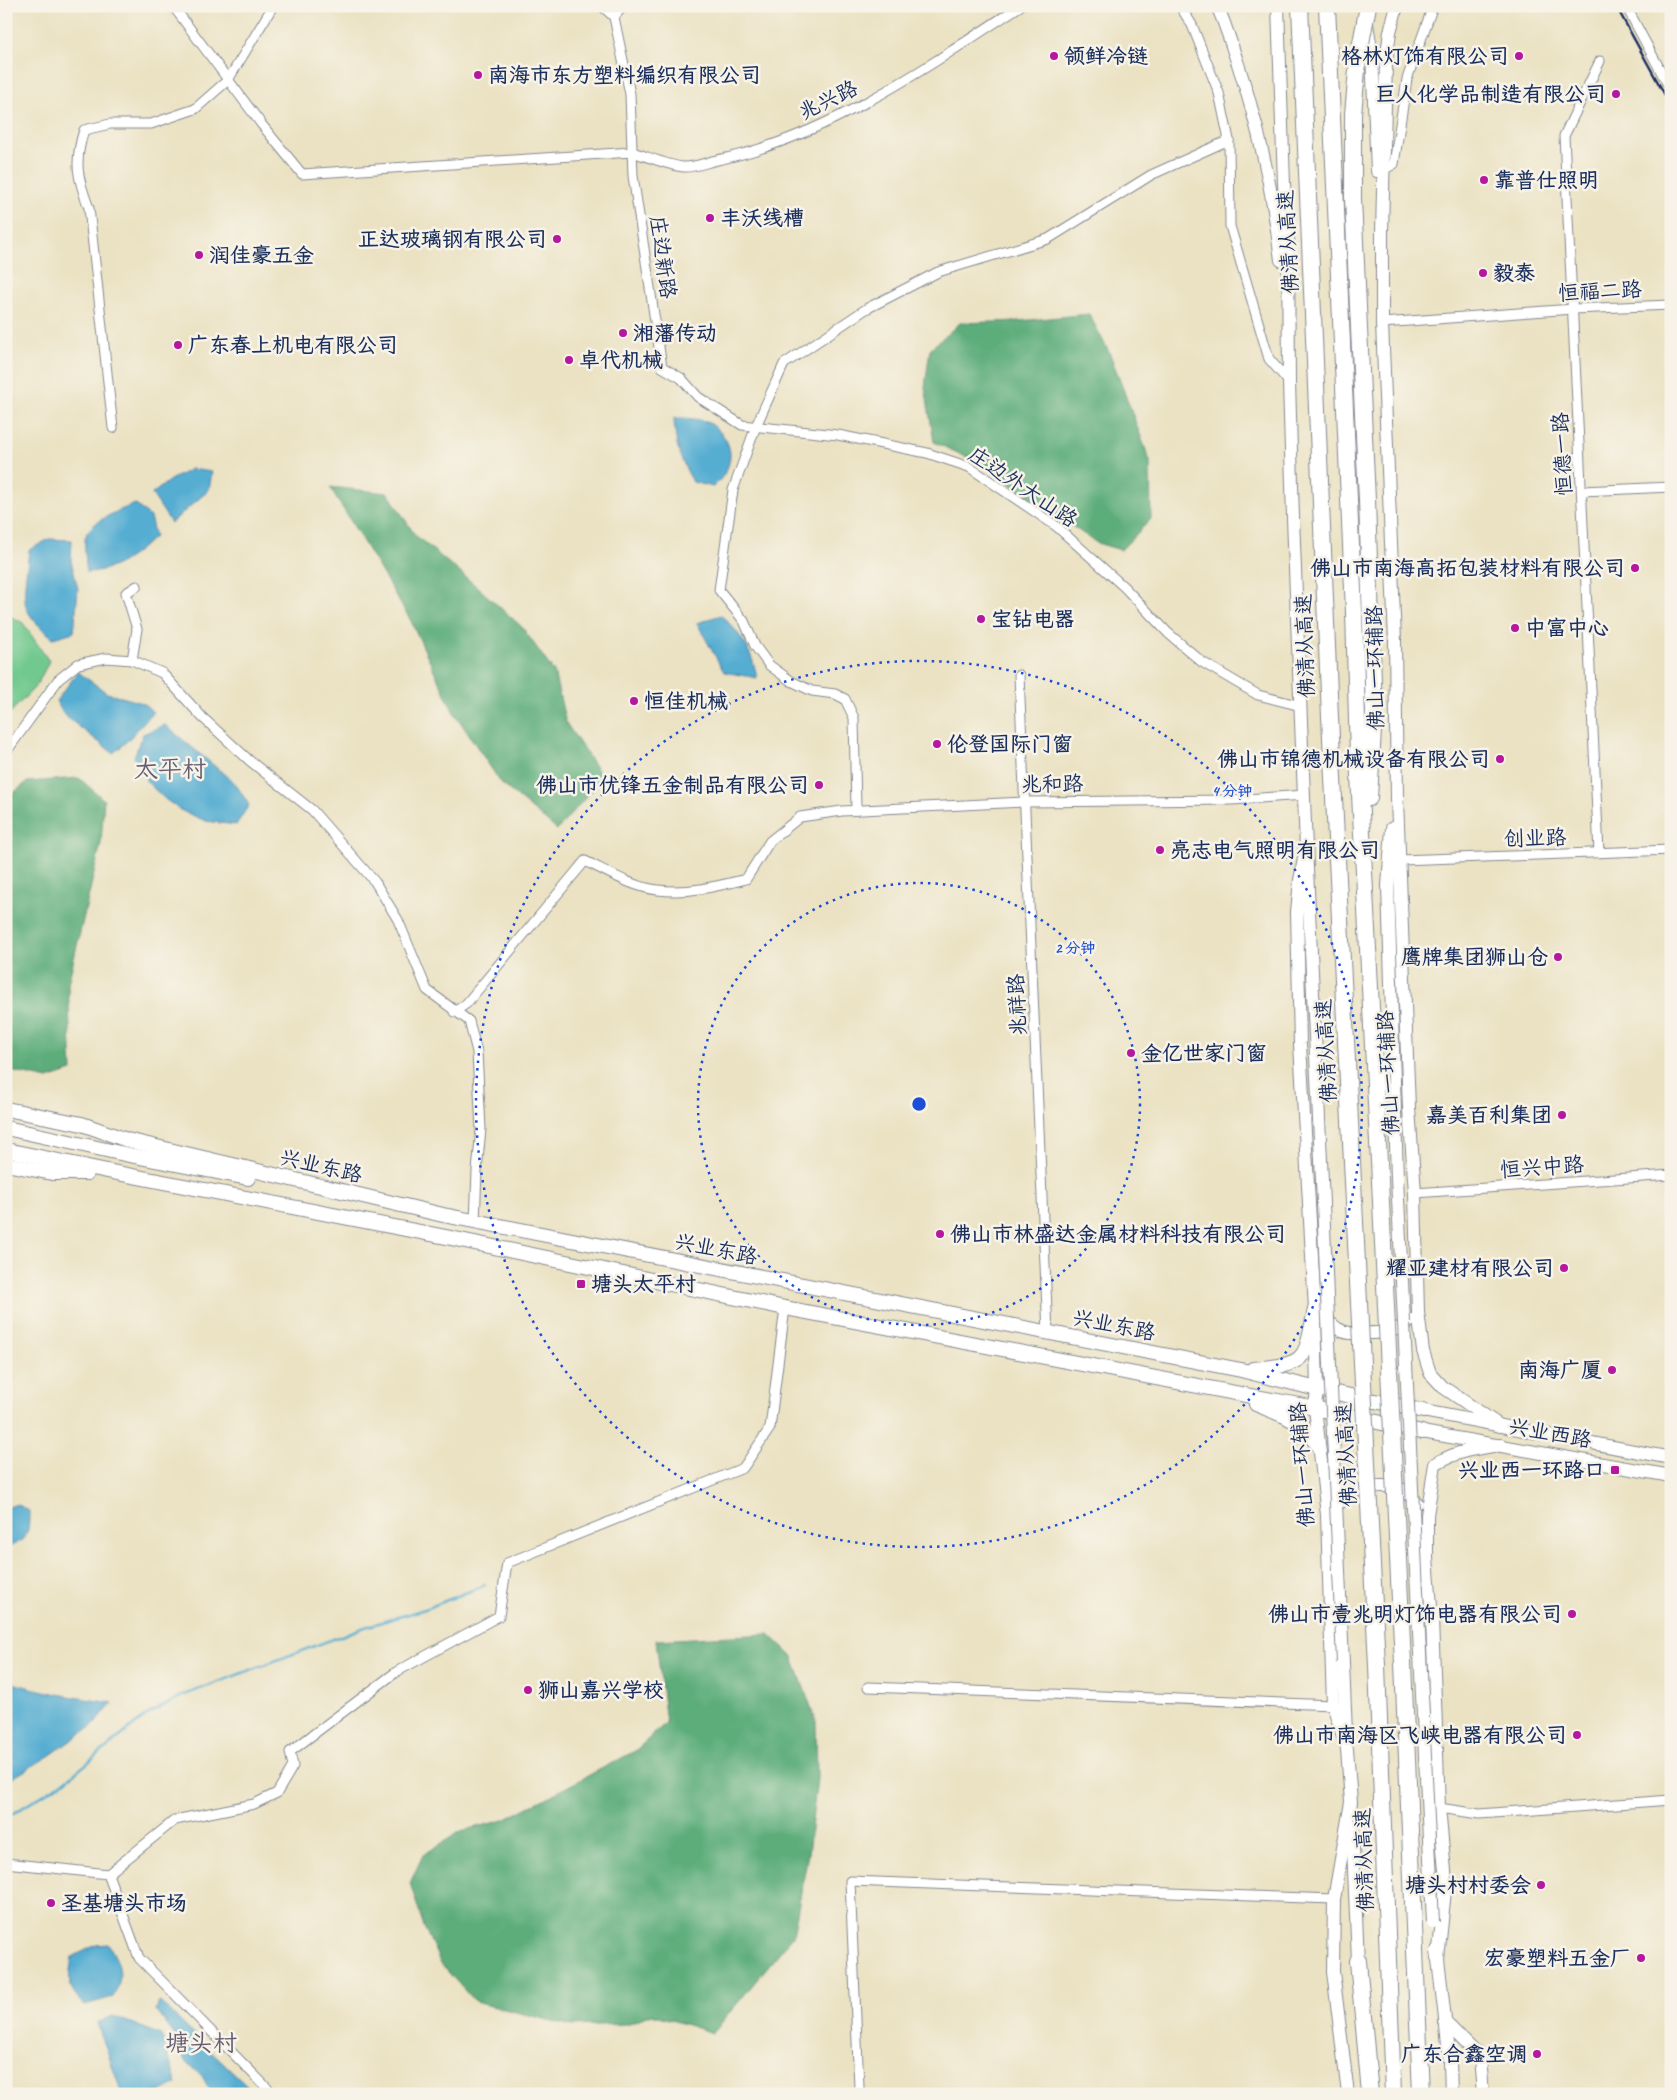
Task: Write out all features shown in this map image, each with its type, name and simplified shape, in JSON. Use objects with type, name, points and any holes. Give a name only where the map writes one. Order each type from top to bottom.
[{"type":"highway","name":"佛清从高速","points":[[1300,6],[1330,727],[1377,1665],[1393,2094]]},
{"type":"highway","points":[[1327,6],[1364,876],[1403,1663],[1420,2094]]},
{"type":"highway","points":[[1364,876],[1374,713],[1367,500],[1353,199],[1358,59],[1368,6]]},
{"type":"highway","points":[[1358,1961],[1370,2094]]},
{"type":"main road","points":[[1208,6],[1237,63]]},
{"type":"main road","points":[[1217,6],[1255,123],[1272,199],[1288,318]]},
{"type":"main road","points":[[1278,6],[1283,166],[1288,240],[1288,318]]},
{"type":"main road","points":[[1364,6],[1372,55],[1382,233]]},
{"type":"main road","points":[[1382,233],[1386,61],[1390,32],[1397,6]]},
{"type":"main road","name":"佛山一环辅路","points":[[1382,233],[1382,323],[1395,641],[1397,799],[1409,1108],[1415,1193],[1418,1312],[1423,1351],[1430,1374],[1442,1387],[1500,1426]]},
{"type":"main road","name":"佛山一环辅路","points":[[1288,318],[1306,848],[1351,1802],[1334,1899],[1333,1972],[1348,2094]]},
{"type":"main road","points":[[1397,799],[1391,835],[1388,886],[1397,1178],[1434,1922],[1451,2094]]},
{"type":"main road","name":"佛山一环辅路","points":[[1306,848],[1297,912],[1300,1044],[1316,1309],[1317,1389],[1315,1408],[1326,1514],[1333,1705],[1347,1749]]},
{"type":"main road","name":"兴业东路","points":[[6,1109],[82,1124],[127,1140],[475,1222],[1241,1370],[1317,1389],[1423,1411]]},
{"type":"main road","points":[[6,1128],[128,1155],[443,1215]]},
{"type":"main road","name":"兴业东路","points":[[6,1150],[483,1244],[784,1308],[1315,1408],[1422,1432]]},
{"type":"main road","points":[[6,1164],[52,1173],[112,1172]]},
{"type":"main road","points":[[1316,1309],[1337,1330],[1350,1333],[1393,1331],[1405,1326],[1418,1312]]},
{"type":"main road","points":[[1241,1370],[1290,1364],[1302,1358],[1309,1344],[1316,1309]]},
{"type":"main road","points":[[1225,1392],[1286,1416],[1301,1426],[1318,1445]]},
{"type":"main road","name":"兴业西路","points":[[1423,1411],[1671,1458]]},
{"type":"main road","name":"兴业西路","points":[[1422,1432],[1671,1476]]},
{"type":"main road","points":[[1438,1960],[1446,1882],[1439,1808],[1432,1618],[1427,1557],[1427,1515],[1435,1464],[1447,1456],[1465,1450],[1502,1445]]},
{"type":"main road","points":[[1326,1514],[1354,1491],[1370,1487],[1388,1486],[1409,1493],[1427,1515]]},
{"type":"main road","points":[[1351,1802],[1358,1961]]},
{"type":"main road","points":[[1445,2022],[1480,2057],[1484,2094]]},
{"type":"street","points":[[172,6],[228,80]]},
{"type":"street","points":[[113,428],[88,208],[78,179],[79,146],[84,130],[110,124],[151,124],[195,109],[228,80],[273,6]]},
{"type":"street","points":[[602,6],[614,17],[623,6]]},
{"type":"street","name":"兆兴路","points":[[228,80],[302,174],[632,152],[684,167],[749,154],[804,132],[861,104],[943,58],[1020,6]]},
{"type":"street","points":[[1180,6],[1192,25],[1219,93],[1229,140],[1230,226],[1269,359],[1289,382]]},
{"type":"street","points":[[1384,169],[1394,164],[1407,79],[1433,6]]},
{"type":"street","points":[[1626,6],[1671,90]]},
{"type":"street","name":"庄边新路","points":[[614,17],[630,94],[634,176],[662,367]]},
{"type":"street","name":"恒德一路","points":[[1599,854],[1564,136],[1600,61]]},
{"type":"street","points":[[856,810],[854,718],[845,699],[835,694],[812,691],[791,681],[769,665],[755,646],[744,621],[719,590],[732,490],[756,426],[784,364],[866,309],[938,272],[1048,239],[1151,175],[1229,140]]},
{"type":"street","name":"恒福二路","points":[[1382,323],[1573,309],[1671,305]]},
{"type":"street","name":"庄边外大山路","points":[[662,367],[681,378],[698,397],[742,425],[838,434],[927,453],[969,467],[1056,526],[1124,587],[1168,633],[1202,662],[1258,695],[1301,706]]},
{"type":"street","points":[[1582,491],[1671,487]]},
{"type":"street","points":[[132,660],[137,629],[126,593],[137,586]]},
{"type":"street","points":[[6,752],[58,680],[78,664],[106,658],[132,660],[162,673],[202,717],[250,761],[312,810],[375,882],[398,920],[427,990],[454,1012],[469,1021],[477,1052],[481,1129],[476,1171],[475,1222]]},
{"type":"street","name":"兆祥路","points":[[1019,675],[1048,1333]]},
{"type":"street","name":"兆和路","points":[[454,1012],[466,1004],[585,861],[624,880],[657,890],[706,890],[746,879],[770,840],[800,817],[856,810],[1025,802],[1232,800],[1305,795]]},
{"type":"street","name":"创业路","points":[[1400,860],[1671,850]]},
{"type":"street","name":"恒兴中路","points":[[1415,1193],[1671,1175]]},
{"type":"street","points":[[6,1863],[108,1874],[174,1820],[254,1804],[276,1793],[293,1766],[290,1752],[396,1672],[499,1616],[507,1563],[744,1468],[770,1428],[784,1308]]},
{"type":"street","points":[[868,1687],[1333,1705]]},
{"type":"street","points":[[1439,1808],[1479,1814],[1671,1800]]},
{"type":"street","points":[[108,1874],[139,1958],[273,2094]]},
{"type":"street","points":[[858,2094],[850,1881],[1334,1899]]},
{"type":"green space","points":[[1089,314],[1110,354],[1150,461],[1151,519],[1121,550],[1097,543],[977,462],[934,442],[925,387],[930,349],[960,323],[1020,321]]},
{"type":"green space","points":[[330,487],[388,493],[415,535],[522,627],[554,672],[566,723],[603,778],[557,830],[501,783],[453,711],[411,621]]},
{"type":"green space","points":[[6,614],[23,623],[49,661],[37,685],[6,717]]},
{"type":"green space","points":[[79,778],[104,800],[101,843],[68,984],[72,1071],[48,1079],[6,1070],[6,799],[27,782]]},
{"type":"green space","points":[[769,1634],[793,1657],[816,1721],[817,1779],[808,1854],[793,1936],[713,2033],[652,2014],[626,2024],[573,2026],[475,2002],[441,1964],[424,1927],[410,1883],[423,1855],[461,1831],[504,1820],[635,1751],[666,1723],[656,1640]]},
{"type":"water","points":[[674,418],[696,419],[709,423],[715,427],[728,444],[730,459],[728,466],[713,487],[693,482],[679,452]]},
{"type":"water","points":[[191,469],[212,472],[209,490],[171,523],[152,494],[170,480]]},
{"type":"water","points":[[135,504],[150,517],[155,537],[123,561],[107,569],[86,572],[85,541],[87,533],[102,519]]},
{"type":"water","points":[[49,539],[72,540],[71,561],[78,589],[74,632],[53,638],[38,625],[25,603],[25,580],[29,550]]},
{"type":"water","points":[[721,615],[745,643],[757,678],[724,672],[697,623]]},
{"type":"water","points":[[78,672],[107,693],[143,703],[153,712],[129,739],[113,753],[64,715],[56,701]]},
{"type":"water","points":[[165,725],[235,783],[249,805],[236,825],[206,821],[182,811],[166,800],[147,782],[134,757],[143,734]]},
{"type":"water","points":[[17,1504],[29,1511],[28,1531],[23,1539],[6,1548],[6,1508]]},
{"type":"water","points":[[6,1681],[59,1694],[113,1703],[92,1726],[49,1756],[6,1782]]},
{"type":"water","points":[[108,1944],[116,1957],[120,1970],[117,1990],[113,1997],[85,2005],[75,1994],[70,1984],[72,1957],[96,1945]]},
{"type":"water","points":[[159,2001],[253,2091],[253,2094],[212,2094],[202,2076],[183,2058],[176,2037],[156,2010]]},
{"type":"water","points":[[113,2016],[161,2035],[177,2084],[158,2094],[122,2094],[97,2023]]},
{"type":"waterway","points":[[6,1818],[64,1782],[147,1715],[184,1695],[365,1627],[425,1609],[485,1585]]},
{"type":"railway","points":[[1616,6],[1671,106]]},
{"type":"place","name":"领鲜冷链","points":[[1054,56]]},
{"type":"place","name":"格林灯饰有限公司","points":[[1519,56]]},
{"type":"place","name":"南海市东方塑料编织有限公司","points":[[478,75]]},
{"type":"place","name":"巨人化学品制造有限公司","points":[[1616,94]]},
{"type":"place","name":"靠普仕照明","points":[[1484,180]]},
{"type":"place","name":"丰沃线槽","points":[[710,218]]},
{"type":"place","name":"正达玻璃钢有限公司","points":[[557,239]]},
{"type":"place","name":"润佳豪五金","points":[[199,255]]},
{"type":"place","name":"毅泰","points":[[1483,273]]},
{"type":"place","name":"湘藩传动","points":[[623,333]]},
{"type":"place","name":"广东春上机电有限公司","points":[[178,345]]},
{"type":"place","name":"卓代机械","points":[[569,360]]},
{"type":"place","name":"佛山市南海高拓包装材料有限公司","points":[[1635,568]]},
{"type":"place","name":"宝钻电器","points":[[981,619]]},
{"type":"place","name":"中富中心","points":[[1515,628]]},
{"type":"place","name":"恒佳机械","points":[[634,701]]},
{"type":"place","name":"伦登国际门窗","points":[[937,744]]},
{"type":"place","name":"佛山市锦德机械设备有限公司","points":[[1500,759]]},
{"type":"place","name":"佛山市优锋五金制品有限公司","points":[[819,785]]},
{"type":"place","name":"亮志电气照明有限公司","points":[[1160,850]]},
{"type":"place","name":"鹰牌集团狮山仓","points":[[1558,957]]},
{"type":"place","name":"金亿世家门窗","points":[[1131,1053]]},
{"type":"place","name":"嘉美百利集团","points":[[1562,1115]]},
{"type":"place","name":"佛山市林盛达金属材料科技有限公司","points":[[940,1234]]},
{"type":"place","name":"耀亚建材有限公司","points":[[1564,1268]]},
{"type":"place","name":"塘头太平村","points":[[581,1284]]},
{"type":"place","name":"南海广厦","points":[[1612,1370]]},
{"type":"place","name":"兴业西一环路口","points":[[1615,1470]]},
{"type":"place","name":"佛山市壹兆明灯饰电器有限公司","points":[[1572,1614]]},
{"type":"place","name":"狮山嘉兴学校","points":[[528,1690]]},
{"type":"place","name":"佛山市南海区飞峡电器有限公司","points":[[1577,1735]]},
{"type":"place","name":"塘头村村委会","points":[[1541,1885]]},
{"type":"place","name":"圣基塘头市场","points":[[51,1903]]},
{"type":"place","name":"宏豪塑料五金厂","points":[[1641,1958]]},
{"type":"place","name":"广东合鑫空调","points":[[1537,2054]]},
{"type":"district","name":"太平村","points":[[170,769]]},
{"type":"district","name":"塘头村","points":[[201,2043]]}]
